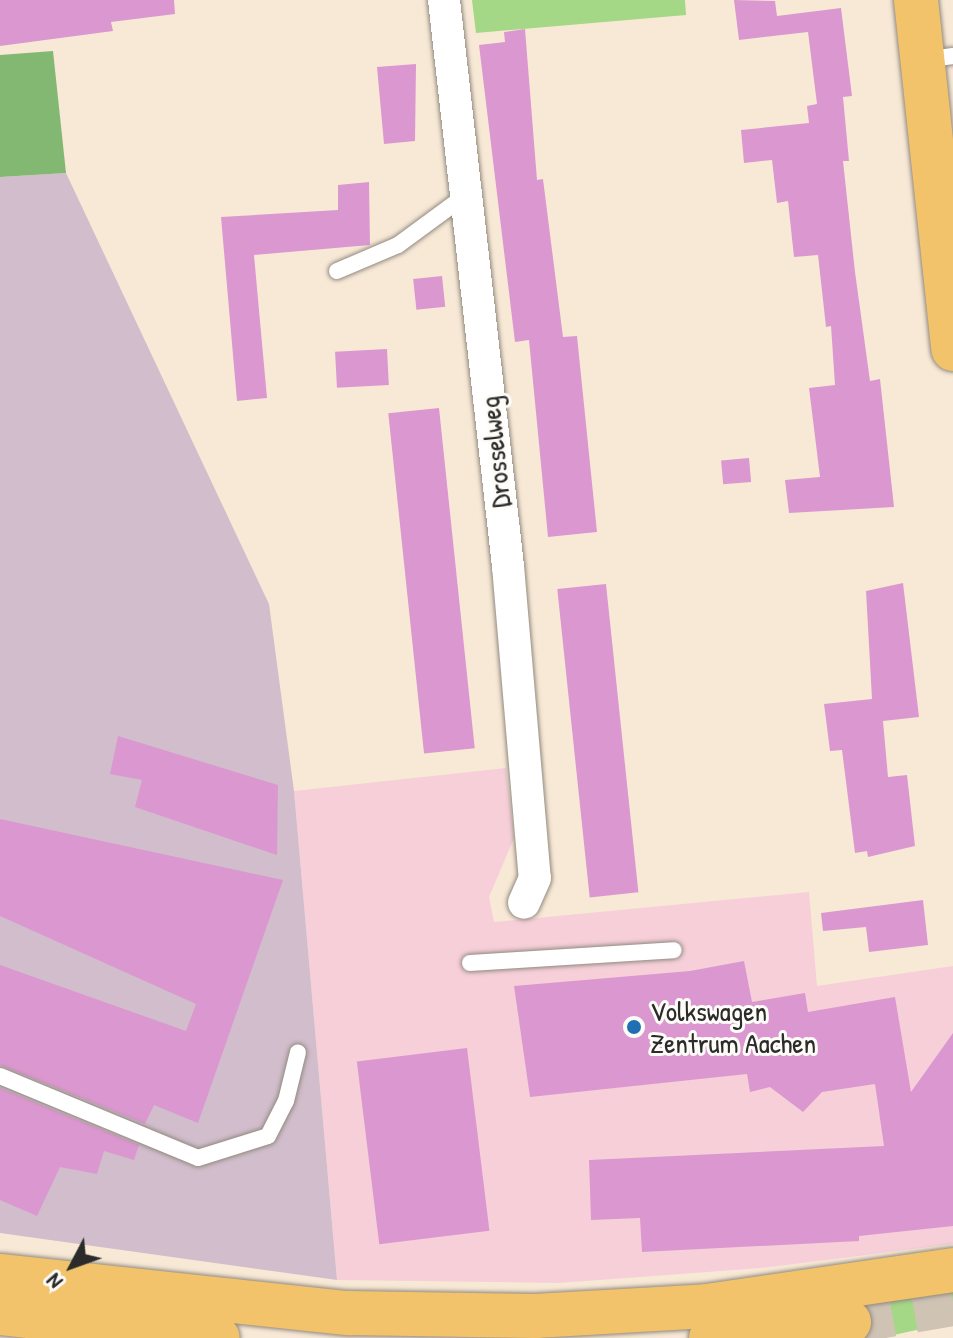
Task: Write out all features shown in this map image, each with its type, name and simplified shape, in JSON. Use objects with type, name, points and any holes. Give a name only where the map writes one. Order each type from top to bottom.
[{"type":"main road","points":[[916,0],[938,58],[953,349]]},
{"type":"main road","points":[[0,1276],[349,1313],[535,1316],[707,1306],[953,1270]]},
{"type":"main road","points":[[0,1313],[218,1338]]},
{"type":"main road","points":[[711,1338],[849,1322]]},
{"type":"street","name":"Drosselweg","points":[[444,0],[508,566],[535,878],[524,903]]},
{"type":"lane","points":[[337,271],[398,245],[466,195]]},
{"type":"lane","points":[[470,963],[674,950]]},
{"type":"lane","points":[[0,1076],[198,1158],[268,1136],[286,1101],[298,1052]]},
{"type":"shaded area","points":[[66,173],[269,604],[294,791],[337,1280],[0,1233],[0,177]]},
{"type":"shaded area","name":"Volkswagen Zentrum Aachen","points":[[506,768],[514,838],[489,897],[494,922],[809,892],[817,986],[953,966],[953,1244],[761,1268],[559,1283],[337,1280],[294,791]]},
{"type":"green space","points":[[472,0],[685,0],[686,15],[476,33]]},
{"type":"green space","points":[[53,51],[66,173],[0,177],[0,55]]},
{"type":"green space","points":[[953,1286],[953,1322],[880,1338],[850,1338],[841,1303]]},
{"type":"building","points":[[0,0],[174,0],[175,14],[111,22],[113,31],[0,46]]},
{"type":"building","points":[[734,0],[775,1],[777,16],[841,8],[852,96],[843,97],[849,161],[843,161],[870,381],[880,379],[894,507],[789,513],[785,480],[820,477],[809,388],[835,385],[831,326],[826,327],[818,255],[794,257],[788,201],[777,203],[772,160],[744,163],[741,130],[809,123],[807,106],[817,104],[808,32],[739,40]]},
{"type":"building","points":[[525,29],[537,180],[543,179],[563,337],[577,336],[597,532],[548,537],[529,340],[515,342],[479,45],[505,42],[504,32]]},
{"type":"building","points":[[416,64],[415,141],[384,144],[377,67]]},
{"type":"building","points":[[369,182],[370,245],[254,255],[267,398],[237,401],[221,217],[338,210],[338,185]]},
{"type":"building","points":[[442,276],[445,307],[416,310],[413,279]]},
{"type":"building","points":[[387,349],[389,385],[337,388],[335,352]]},
{"type":"building","points":[[439,408],[475,748],[424,753],[388,413]]},
{"type":"building","points":[[749,458],[751,482],[723,484],[721,460]]},
{"type":"building","points":[[903,583],[919,717],[883,721],[888,777],[907,775],[915,846],[868,857],[867,851],[855,853],[842,750],[830,751],[824,704],[872,699],[866,591]]},
{"type":"building","points":[[606,584],[638,892],[590,897],[557,589]]},
{"type":"building","points":[[118,736],[278,785],[277,855],[135,807],[142,780],[110,774]]},
{"type":"building","points":[[0,819],[283,880],[198,1123],[154,1105],[145,1124],[0,1065],[0,965],[186,1031],[196,1004],[0,916]]},
{"type":"building","points":[[923,900],[928,945],[869,952],[866,927],[823,931],[821,913]]},
{"type":"building","points":[[744,961],[752,1002],[805,993],[808,1012],[895,997],[911,1092],[953,1033],[953,1226],[859,1236],[859,1241],[642,1252],[640,1218],[591,1220],[589,1160],[884,1146],[875,1084],[822,1092],[803,1112],[770,1087],[750,1092],[747,1074],[530,1097],[514,986],[690,971]]},
{"type":"building","points":[[467,1048],[489,1231],[379,1244],[357,1062]]},
{"type":"building","points":[[0,1088],[139,1145],[134,1160],[104,1151],[97,1174],[60,1167],[37,1216],[0,1200]]},
{"type":"tunnel","points":[[849,1322],[953,1304]]},
{"type":"place","name":"Volkswagen Zentrum Aachen","points":[[634,1027]]}]
